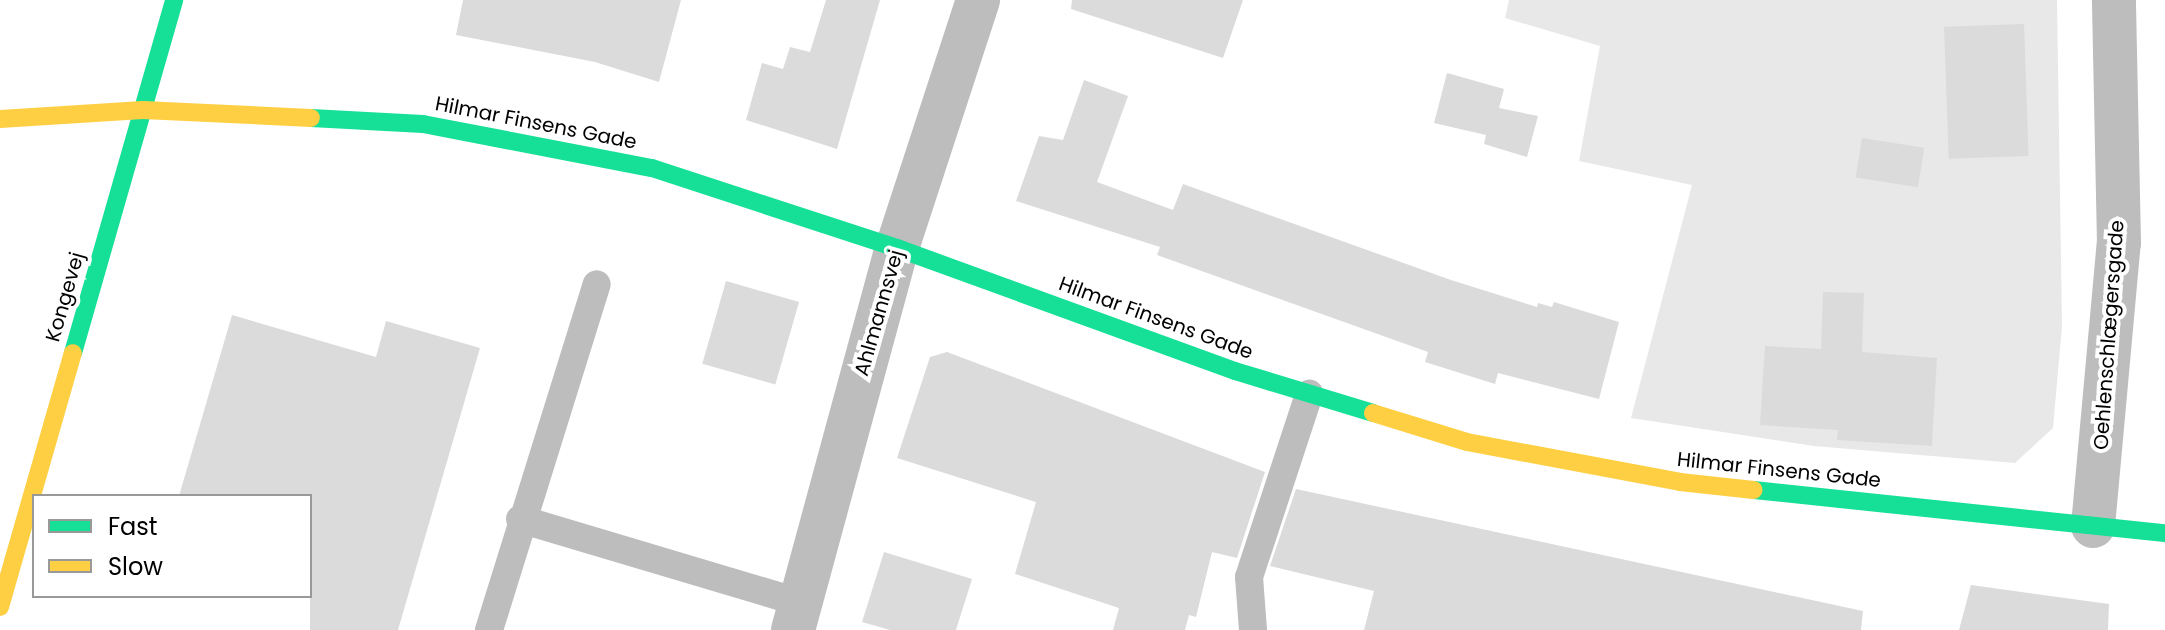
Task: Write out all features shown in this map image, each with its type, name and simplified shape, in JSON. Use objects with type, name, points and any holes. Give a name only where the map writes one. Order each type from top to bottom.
[{"type":"street","name":"Kongevej","points":[[33,494],[174,0]]},
{"type":"street","name":"Ahlmannsvej","points":[[796,616],[897,248],[978,0]]},
{"type":"street","name":"Oehlenschlægersgade","points":[[2093,526],[2119,243],[2114,0]]},
{"type":"street","name":"Hilmar Finsens Gade","points":[[0,119],[143,110],[423,124],[652,168],[897,248],[1309,394],[1467,442],[1680,482],[2165,533]]},
{"type":"street","name":"Kongevej","points":[[0,607],[32,496]]},
{"type":"lane","points":[[489,630],[520,519],[597,284]]},
{"type":"lane","points":[[1253,630],[1249,577],[1309,394]]},
{"type":"lane","points":[[520,519],[796,616]]},
{"type":"shaded area","points":[[1509,0],[2057,0],[2062,326],[2053,428],[2015,463],[1814,446],[1631,418],[1692,185],[1579,161],[1600,46],[1505,18]]},
{"type":"building","points":[[463,0],[681,0],[659,82],[595,62],[456,35]]},
{"type":"building","points":[[826,0],[880,0],[837,149],[746,120],[762,63],[783,69],[790,47],[810,52]]},
{"type":"building","points":[[1072,0],[1243,0],[1223,58],[1071,9]]},
{"type":"building","points":[[2024,24],[2029,156],[1949,159],[1944,27]]},
{"type":"building","points":[[1447,73],[1504,89],[1499,108],[1538,116],[1527,157],[1484,144],[1486,135],[1434,123]]},
{"type":"building","points":[[1084,80],[1128,96],[1097,182],[1173,210],[1183,184],[1451,280],[1537,307],[1538,303],[1552,307],[1554,302],[1619,322],[1599,399],[1498,373],[1495,384],[1425,362],[1428,352],[1157,255],[1160,247],[1016,201],[1039,136],[1063,140]]},
{"type":"building","points":[[1862,138],[1924,148],[1918,187],[1856,178]]},
{"type":"building","points":[[726,281],[799,302],[775,385],[702,364]]},
{"type":"building","points":[[1823,292],[1864,293],[1862,352],[1937,358],[1932,446],[1837,440],[1838,430],[1760,425],[1765,346],[1821,349]]},
{"type":"building","points":[[232,315],[376,357],[386,321],[480,348],[398,630],[310,630],[312,494],[180,494]]},
{"type":"building","points":[[947,352],[1265,472],[1237,558],[1212,552],[1196,617],[1189,615],[1185,630],[1113,630],[1119,608],[1015,574],[1036,502],[897,458],[930,357]]},
{"type":"building","points":[[1296,489],[1863,611],[1861,630],[1364,630],[1374,591],[1270,566]]},
{"type":"building","points":[[884,552],[972,579],[956,630],[890,630],[862,622]]},
{"type":"building","points":[[1971,585],[2109,604],[2108,630],[1959,630]]},
{"type":"traffic: fast","points":[[73,353],[174,0]]},
{"type":"traffic: fast","points":[[311,118],[423,124],[652,168],[897,248],[1235,371],[1373,413]]},
{"type":"traffic: fast","points":[[1754,490],[2165,533]]},
{"type":"traffic: slow","points":[[0,119],[143,110],[311,118]]},
{"type":"traffic: slow","points":[[32,494],[73,353]]},
{"type":"traffic: slow","points":[[1373,413],[1467,442],[1680,482],[1754,490]]},
{"type":"traffic: slow","points":[[0,607],[32,496]]}]
